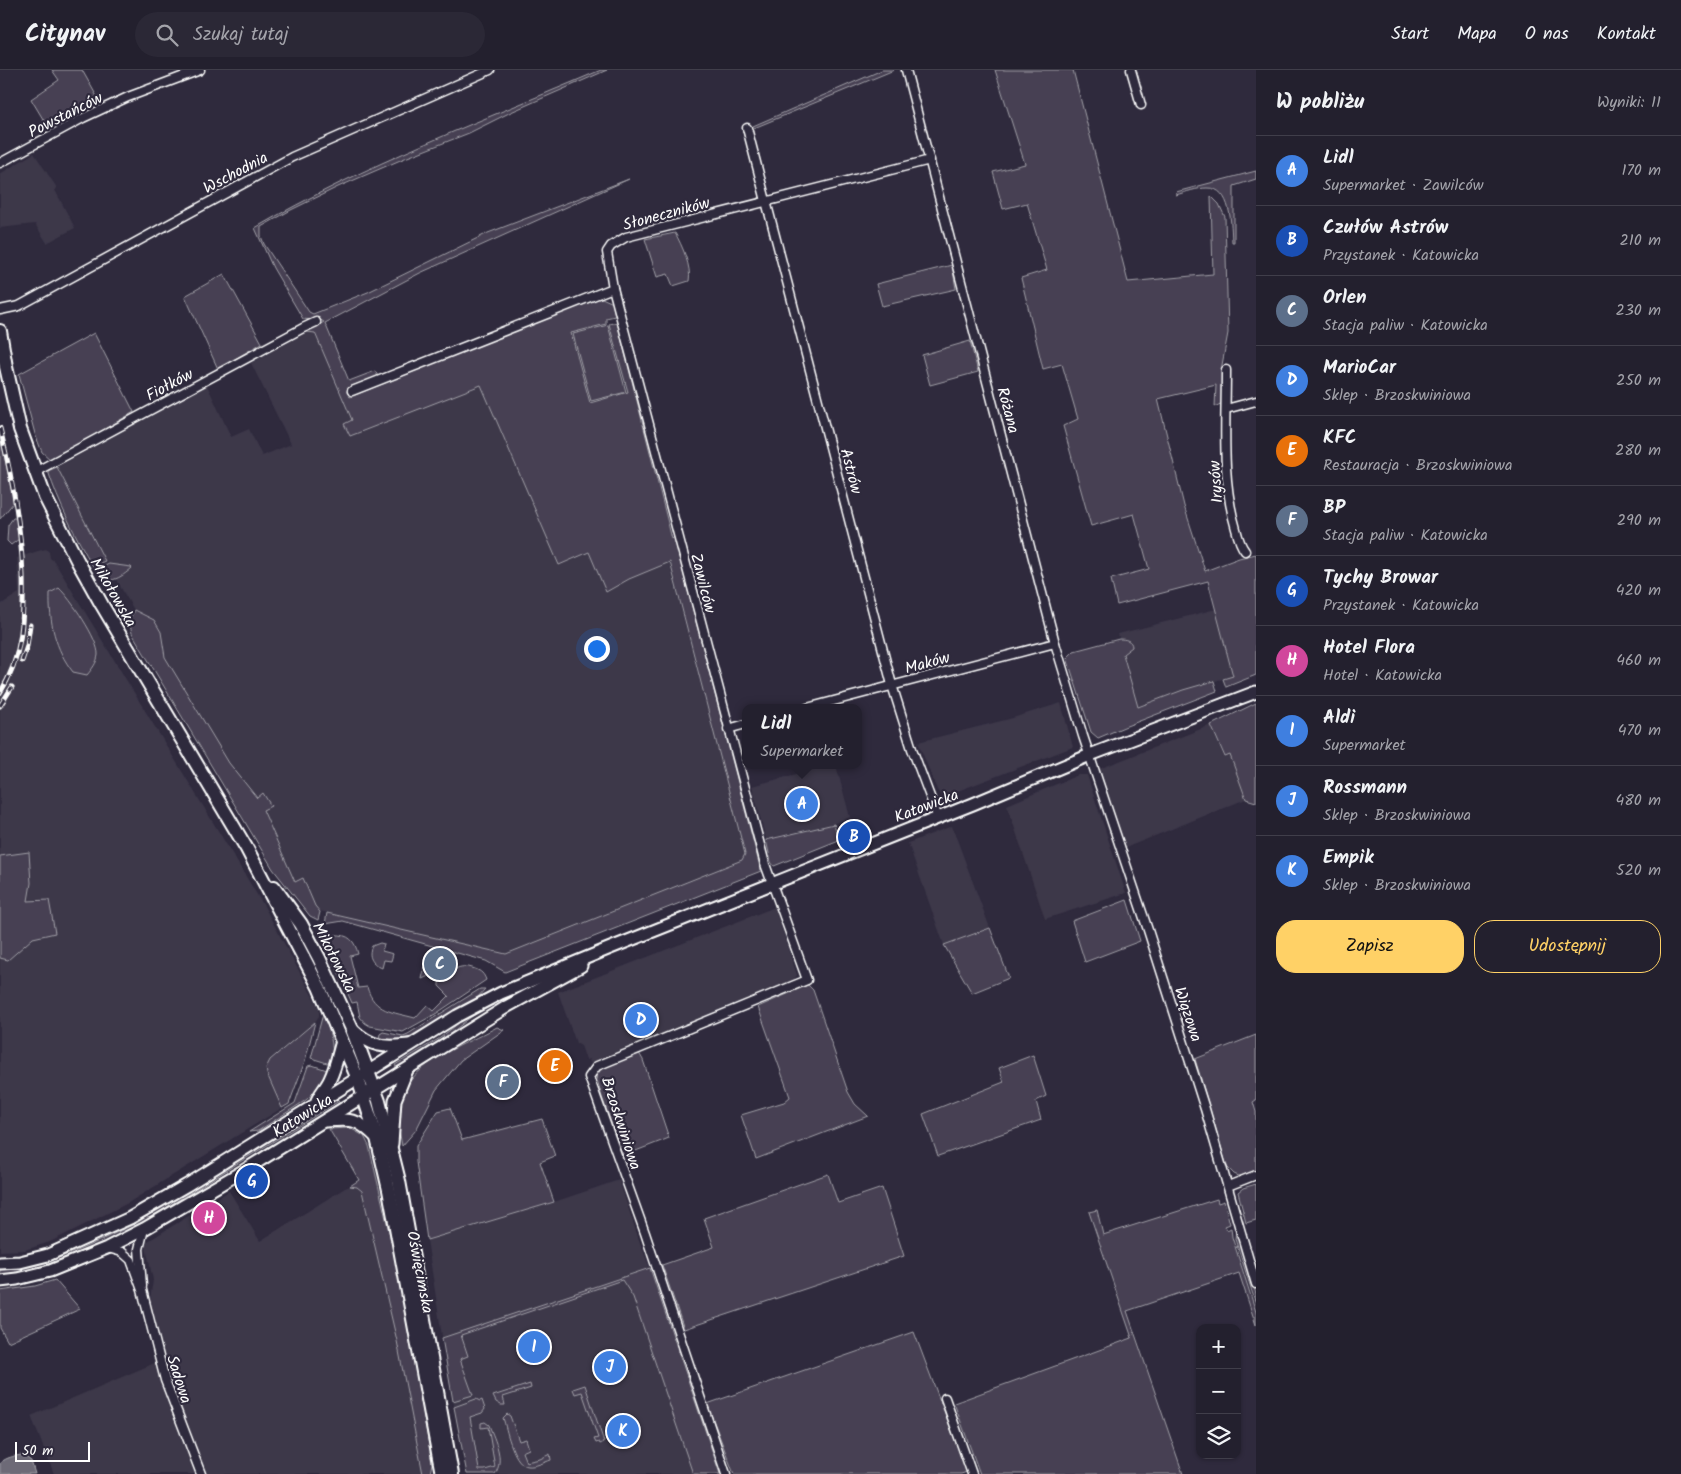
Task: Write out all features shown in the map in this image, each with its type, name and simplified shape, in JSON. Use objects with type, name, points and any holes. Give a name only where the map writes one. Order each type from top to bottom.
[{"type":"main road","name":"Mikołowska","points":[[0,330],[20,429],[45,497],[77,560],[247,849],[319,987],[358,1078]]},
{"type":"main road","name":"Katowicka","points":[[0,1263],[20,1262],[48,1255],[130,1218],[187,1185],[457,1016],[501,993],[608,948],[938,818],[1090,755],[1256,692]]},
{"type":"main road","name":"Mikołowska","points":[[247,849],[301,924],[352,1029],[376,1089]]},
{"type":"main road","name":"Katowicka","points":[[0,1281],[50,1271],[107,1248],[144,1229],[243,1171],[508,1006],[572,972],[608,948]]},
{"type":"main road","points":[[352,1029],[362,1038],[375,1045],[395,1047],[413,1045]]},
{"type":"main road","points":[[316,1103],[318,1096],[328,1083],[335,1069],[342,1041]]},
{"type":"main road","points":[[392,1150],[395,1100],[407,1070]]},
{"type":"main road","name":"Oświęcimska","points":[[358,1078],[377,1138],[389,1190],[442,1474]]},
{"type":"main road","name":"Oświęcimska","points":[[376,1089],[401,1190],[452,1474]]},
{"type":"main road","points":[[324,1121],[355,1120],[377,1138]]},
{"type":"street","name":"Powstańców","points":[[0,163],[83,118],[182,73],[200,70]]},
{"type":"street","name":"Wschodnia","points":[[0,310],[19,306],[292,157],[490,70]]},
{"type":"street","name":"Różana","points":[[906,70],[1054,643],[1090,755]]},
{"type":"street","points":[[1131,70],[1141,105]]},
{"type":"street","name":"Astrów","points":[[747,128],[892,685],[912,749],[938,818]]},
{"type":"street","name":"Słoneczników","points":[[613,288],[607,252],[618,241],[766,201],[930,160]]},
{"type":"street","points":[[352,391],[613,288]]},
{"type":"street","name":"Zawilców","points":[[613,288],[728,729],[764,864],[771,883]]},
{"type":"street","name":"Fiołków","points":[[35,472],[316,322]]},
{"type":"street","name":"Irysów","points":[[1226,370],[1226,466],[1230,509],[1240,543],[1245,551]]},
{"type":"street","points":[[1226,409],[1256,401]]},
{"type":"street","name":"Maków","points":[[822,704],[1054,643]]},
{"type":"street","points":[[728,729],[742,725]]},
{"type":"street","name":"Wiązowa","points":[[1090,755],[1147,927],[1228,1186],[1256,1284]]},
{"type":"street","name":"Brzoskwiniowa","points":[[726,1474],[658,1271],[589,1077],[596,1066],[807,980],[771,883]]},
{"type":"street","points":[[1228,1186],[1256,1175]]},
{"type":"street","name":"Sadowa","points":[[142,1290],[139,1250],[144,1229]]},
{"type":"street","name":"Sadowa","points":[[107,1248],[114,1249],[131,1260],[142,1290],[165,1380],[202,1474]]},
{"type":"street","points":[[945,1398],[972,1474]]},
{"type":"shaded area","points":[[52,70],[82,70],[100,102],[49,129],[31,99],[59,80]]},
{"type":"shaded area","points":[[601,70],[607,70],[511,112],[469,133],[338,187],[261,227],[261,236],[264,244],[309,312],[313,314],[368,292],[488,233],[629,179],[420,273],[325,323],[349,381],[375,371],[378,376],[349,387],[347,392],[350,397],[595,299],[602,298],[613,303],[615,316],[606,318],[606,324],[571,333],[590,403],[628,392],[609,324],[617,322],[672,539],[674,537],[761,871],[505,972],[486,961],[343,921],[325,924],[327,913],[506,954],[742,860],[745,854],[670,562],[629,579],[606,592],[589,552],[559,565],[481,385],[350,436],[344,424],[352,420],[315,333],[307,332],[324,322],[319,319],[303,319],[273,268],[255,228],[339,183],[382,163]]},
{"type":"shaded area","points":[[882,70],[894,70],[754,128],[753,126]]},
{"type":"shaded area","points":[[995,70],[1073,70],[1128,282],[1213,274],[1211,196],[1219,204],[1225,217],[1228,333],[1222,365],[1222,403],[1215,407],[1216,385],[1158,399],[1184,506],[1205,571],[1239,558],[1256,554],[1256,675],[1226,687],[1223,679],[1233,676],[1208,581],[1117,605],[1111,579],[1149,569],[1134,514],[1091,526],[1063,426],[1078,419],[1062,364],[1043,369],[1021,278],[1047,270],[1027,203],[1003,209],[993,172],[1025,164]]},
{"type":"shaded area","points":[[34,153],[57,188],[55,190],[75,228],[47,243],[35,224],[0,228],[0,174]]},
{"type":"shaded area","points":[[1256,171],[1256,179],[1234,186],[1234,242],[1232,242],[1226,200],[1215,189],[1195,189],[1176,195],[1176,192]]},
{"type":"shaded area","points":[[675,233],[686,257],[690,276],[689,281],[673,286],[668,274],[657,277],[645,239]]},
{"type":"shaded area","points":[[952,265],[956,289],[882,306],[876,284]]},
{"type":"shaded area","points":[[224,274],[262,343],[218,369],[185,296]]},
{"type":"shaded area","points":[[565,323],[629,579],[669,562],[745,854],[742,860],[506,954],[311,909],[105,561],[57,467],[207,385],[231,437],[249,429],[262,456],[291,444],[251,363],[307,332],[315,333],[347,409]]},
{"type":"shaded area","points":[[608,325],[626,392],[591,401],[573,334]]},
{"type":"shaded area","points":[[94,333],[134,412],[51,460],[42,452],[35,434],[19,374]]},
{"type":"shaded area","points":[[970,341],[978,372],[930,385],[922,355]]},
{"type":"shaded area","points":[[0,436],[14,502],[0,519]]},
{"type":"shaded area","points":[[57,467],[105,561],[93,566],[74,531],[57,496],[48,471]]},
{"type":"shaded area","points":[[13,518],[16,518],[19,539],[11,545],[7,541],[8,525]]},
{"type":"shaded area","points":[[46,549],[264,906],[319,1008],[319,1016],[315,1022],[270,1060],[267,1074],[282,1108],[128,1203],[50,1242],[25,1250],[0,1251],[0,605],[19,593],[17,558]]},
{"type":"shaded area","points":[[109,564],[132,568],[114,580],[104,579],[96,570]]},
{"type":"shaded area","points":[[59,588],[83,620],[97,648],[97,661],[87,675],[73,672],[62,654],[54,635],[50,593]]},
{"type":"shaded area","points":[[1216,609],[1233,676],[1183,690],[1138,707],[1118,634]]},
{"type":"shaded area","points":[[134,610],[154,620],[161,632],[165,657],[229,763],[257,798],[263,793],[271,806],[263,810],[295,882],[303,878],[315,906],[320,912],[318,920],[310,916],[273,869],[132,633],[129,621]]},
{"type":"shaded area","points":[[1119,639],[1128,640],[1132,645],[1123,654],[1138,707],[1183,690],[1214,681],[1217,691],[1098,738],[1091,732],[1067,658],[1074,651]]},
{"type":"shaded area","points":[[1061,703],[1073,747],[942,797],[937,790],[918,742],[1009,719]]},
{"type":"shaded area","points":[[1256,703],[1256,802],[1246,799],[1230,755],[1225,757],[1211,725]]},
{"type":"shaded area","points":[[1211,725],[1224,757],[1230,755],[1246,799],[1125,848],[1099,769]]},
{"type":"shaded area","points":[[814,769],[837,769],[850,817],[823,828],[766,840],[752,786]]},
{"type":"shaded area","points":[[1078,775],[1087,775],[1126,893],[1045,919],[1007,805]]},
{"type":"shaded area","points":[[834,824],[839,840],[774,866],[771,862],[766,840]]},
{"type":"shaded area","points":[[952,826],[990,928],[944,945],[908,843]]},
{"type":"shaded area","points":[[29,852],[31,883],[28,901],[49,900],[55,933],[33,938],[8,960],[0,958],[0,856]]},
{"type":"shaded area","points":[[1127,900],[1140,941],[1085,962],[1072,921]]},
{"type":"shaded area","points":[[775,907],[797,975],[792,983],[590,1063],[589,1059],[586,1060],[581,1046],[576,1043],[558,992]]},
{"type":"shaded area","points":[[990,928],[1009,978],[972,993],[944,945]]},
{"type":"shaded area","points":[[334,935],[347,937],[353,942],[358,954],[350,956],[358,988],[367,987],[374,1002],[385,1010],[415,1018],[427,1005],[434,1011],[449,996],[439,986],[439,983],[459,967],[469,967],[477,970],[482,973],[486,980],[437,1013],[403,1032],[370,1026],[360,1017],[357,1002],[352,1003],[331,956],[329,948],[332,941],[330,937]]},
{"type":"shaded area","points":[[380,943],[384,944],[382,951],[393,954],[391,961],[384,960],[382,968],[373,962],[370,956],[372,946]]},
{"type":"shaded area","points":[[428,954],[436,956],[437,965],[435,971],[422,979],[425,959]]},
{"type":"shaded area","points":[[808,985],[813,990],[848,1092],[855,1104],[868,1116],[756,1159],[741,1115],[784,1102],[790,1097],[758,1007]]},
{"type":"shaded area","points":[[480,989],[485,989],[477,998],[409,1037],[402,1040],[378,1042],[380,1034],[383,1032],[403,1036],[408,1034]]},
{"type":"shaded area","points":[[489,1005],[444,1039],[397,1069],[395,1065],[440,1038],[465,1018]]},
{"type":"shaded area","points":[[323,1014],[329,1031],[333,1061],[327,1063],[311,1058]]},
{"type":"shaded area","points":[[315,1022],[305,1061],[289,1104],[282,1108],[266,1068],[270,1060]]},
{"type":"shaded area","points":[[497,1027],[504,1030],[461,1060],[436,1090],[416,1130],[402,1146],[398,1123],[399,1103],[406,1087],[431,1062]]},
{"type":"shaded area","points":[[1256,1035],[1256,1100],[1253,1102],[1256,1112],[1256,1172],[1241,1177],[1234,1174],[1227,1167],[1195,1059]]},
{"type":"shaded area","points":[[639,1053],[669,1138],[623,1156],[596,1076],[599,1068]]},
{"type":"shaded area","points":[[1033,1055],[1046,1096],[1036,1101],[1041,1120],[938,1156],[923,1114],[1004,1082],[999,1068]]},
{"type":"shaded area","points":[[312,1065],[330,1071],[318,1089],[306,1100],[258,1131],[249,1132],[295,1103],[308,1066]]},
{"type":"shaded area","points":[[336,1098],[339,1101],[154,1215],[152,1212]]},
{"type":"shaded area","points":[[450,1108],[462,1140],[542,1119],[555,1156],[540,1162],[554,1202],[427,1240],[416,1162],[416,1146],[438,1111]]},
{"type":"shaded area","points":[[350,1128],[364,1136],[369,1146],[401,1283],[432,1463],[430,1474],[423,1474],[397,1341],[362,1191],[357,1187],[350,1186],[359,1180],[329,1129]]},
{"type":"shaded area","points":[[828,1174],[838,1203],[882,1188],[904,1256],[684,1329],[662,1265],[714,1247],[704,1218]]},
{"type":"shaded area","points":[[619,1180],[720,1474],[467,1474],[447,1368],[427,1240],[554,1202]]},
{"type":"shaded area","points":[[1256,1184],[1256,1220],[1246,1223],[1238,1192],[1243,1188]]},
{"type":"shaded area","points":[[350,1186],[357,1187],[362,1191],[397,1341],[423,1474],[54,1474],[31,1416],[164,1359],[150,1299],[153,1280],[145,1243],[229,1191],[260,1241]]},
{"type":"shaded area","points":[[1217,1199],[1218,1203],[1224,1201],[1230,1224],[1225,1226],[1227,1230],[1231,1228],[1232,1237],[1256,1312],[1256,1325],[1239,1273],[1127,1311],[1183,1474],[980,1474],[954,1403],[1132,1338],[1089,1212],[1097,1210],[1103,1235]]},
{"type":"shaded area","points":[[147,1216],[149,1219],[95,1247],[40,1267],[0,1275],[0,1270],[36,1265],[54,1260],[137,1223]]},
{"type":"shaded area","points":[[1236,1228],[1256,1294],[1256,1304],[1235,1239]]},
{"type":"shaded area","points":[[650,1268],[720,1474],[693,1474],[633,1297],[622,1280],[461,1335],[468,1356],[460,1359],[473,1395],[453,1401],[442,1338]]},
{"type":"shaded area","points":[[55,1280],[80,1309],[8,1342],[0,1328],[0,1291],[35,1286]]},
{"type":"shaded area","points":[[914,1332],[967,1472],[961,1474],[734,1474],[707,1404]]},
{"type":"shaded area","points":[[530,1384],[531,1388],[503,1397],[505,1405],[496,1402],[493,1396]]},
{"type":"shaded area","points":[[585,1385],[604,1442],[600,1444],[599,1442],[596,1443],[594,1439],[598,1438],[582,1392],[575,1394],[573,1389]]},
{"type":"shaded area","points":[[476,1399],[482,1400],[485,1409],[482,1413],[470,1417],[479,1470],[495,1467],[488,1427],[481,1428],[481,1423],[485,1422],[489,1425],[498,1450],[499,1462],[495,1474],[467,1474],[454,1407]]},
{"type":"shaded area","points":[[507,1414],[510,1416],[519,1441],[526,1439],[529,1449],[522,1452],[526,1462],[540,1459],[550,1454],[551,1460],[528,1466],[519,1460],[509,1440],[503,1418]]},
{"type":"shaded area","points":[[23,1455],[31,1461],[35,1474],[0,1474],[0,1463],[5,1459]]},
{"type":"railway","points":[[0,428],[18,519],[23,591],[18,651],[8,679],[0,693]]},
{"type":"railway","points":[[22,661],[27,646],[30,625]]},
{"type":"railway","points":[[0,706],[12,687]]},
{"type":"place","name":"Lidl","points":[[802,804]]},
{"type":"place","name":"Czułów Astrów","points":[[854,837]]},
{"type":"place","name":"Orlen","points":[[440,964]]},
{"type":"place","name":"MarioCar","points":[[641,1020]]},
{"type":"place","name":"KFC","points":[[555,1066]]},
{"type":"place","name":"BP","points":[[503,1082]]},
{"type":"place","name":"Tychy Browar","points":[[252,1181]]},
{"type":"place","name":"Hotel Flora","points":[[209,1218]]},
{"type":"place","name":"Aldi","points":[[534,1347]]},
{"type":"place","name":"Rossmann","points":[[610,1367]]},
{"type":"place","name":"Empik","points":[[623,1431]]}]
